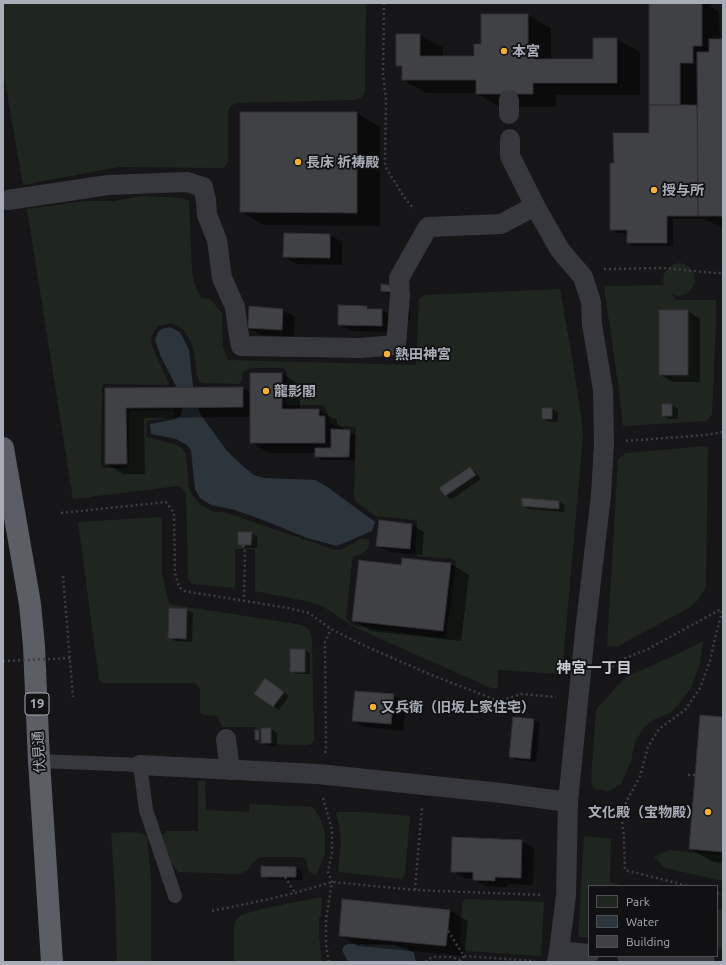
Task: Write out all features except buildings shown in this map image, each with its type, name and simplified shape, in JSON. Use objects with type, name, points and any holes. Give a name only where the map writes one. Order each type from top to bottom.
[{"type":"highway","name":"伏見通","points":[[3,448],[30,604],[34,646],[39,760],[52,962]]},
{"type":"street","points":[[510,139],[510,156],[535,206],[560,250],[583,277],[591,302],[592,324],[603,390],[604,443],[601,496],[568,802],[566,896],[558,957],[588,954]]},
{"type":"street","points":[[8,200],[108,185],[187,182],[202,187],[206,200],[207,215],[217,240],[222,278],[235,307],[242,346],[361,348],[396,345],[400,296],[399,278],[428,227],[500,224],[535,206]]},
{"type":"street","points":[[226,739],[230,770]]},
{"type":"street","points":[[140,765],[318,774],[500,793],[568,802]]},
{"type":"street","points":[[637,957],[705,962]]},
{"type":"lane","points":[[39,760],[140,765],[146,810],[175,896]]},
{"type":"path","points":[[384,3],[383,73],[386,100],[385,166],[404,197],[428,227]]},
{"type":"path","points":[[583,277],[602,269],[663,268],[723,273]]},
{"type":"path","points":[[604,443],[705,435],[723,432]]},
{"type":"path","points":[[61,513],[166,502],[174,513],[175,574],[179,587],[184,591],[244,600],[309,613],[331,629],[367,647],[434,676],[499,700],[521,694],[558,697],[579,696],[600,676],[623,659],[648,649],[723,608]]},
{"type":"path","points":[[244,545],[244,600]]},
{"type":"path","points":[[63,576],[73,697]]},
{"type":"path","points":[[684,885],[625,870],[624,836],[621,812],[640,776],[648,747],[659,729],[685,710],[700,688],[710,661],[723,604]]},
{"type":"path","points":[[329,962],[326,945],[326,919],[332,882],[328,872],[332,852],[332,830],[318,774],[326,750],[325,642],[331,629]]},
{"type":"path","points":[[3,661],[70,658]]},
{"type":"path","points":[[688,775],[695,775]]},
{"type":"path","points":[[415,890],[424,786]]},
{"type":"path","points":[[568,802],[585,810],[621,812]]},
{"type":"path","points":[[285,877],[296,893]]},
{"type":"path","points":[[212,911],[260,902],[332,882],[415,890],[566,896]]},
{"type":"path","points":[[448,931],[464,956]]},
{"type":"path","points":[[426,962],[428,959],[434,957],[450,957],[460,961],[464,956]]},
{"type":"path","points":[[464,956],[537,961]]},
{"type":"green space","points":[[3,3],[366,3],[365,92],[361,98],[354,100],[237,103],[232,105],[228,114],[228,162],[223,168],[119,167],[23,185],[3,70]]},
{"type":"green space","points":[[142,196],[183,198],[189,201],[192,271],[195,285],[201,298],[210,299],[222,313],[223,348],[228,360],[416,365],[419,299],[425,295],[560,289],[572,357],[583,437],[562,674],[498,670],[498,688],[491,688],[354,627],[324,607],[311,602],[255,591],[255,549],[235,549],[235,588],[192,584],[188,579],[186,496],[183,489],[178,486],[73,499],[27,209],[86,201],[113,201]],"holes":[[[172,323],[184,330],[193,347],[199,381],[203,383],[239,384],[242,381],[244,371],[249,368],[283,368],[287,373],[286,403],[288,405],[322,405],[325,407],[331,424],[354,427],[356,429],[355,500],[375,516],[414,520],[417,522],[415,554],[418,556],[453,559],[455,561],[456,564],[446,636],[444,638],[355,626],[346,619],[352,560],[354,556],[367,550],[369,540],[362,538],[341,550],[335,550],[227,513],[211,511],[200,504],[192,495],[189,487],[186,454],[182,448],[174,444],[146,437],[147,421],[171,417],[175,415],[175,412],[170,410],[131,411],[129,413],[128,466],[126,468],[102,467],[102,386],[104,384],[169,384],[152,346],[151,337],[158,326]]]},
{"type":"green space","points":[[681,263],[688,266],[693,271],[695,278],[694,285],[690,291],[684,295],[677,296],[672,294],[675,300],[716,301],[712,414],[707,421],[623,426],[604,286],[664,285],[664,274],[668,268],[674,264]]},
{"type":"green space","points":[[707,446],[706,587],[698,600],[687,609],[616,647],[607,646],[618,459],[626,453]]},
{"type":"green space","points":[[162,517],[162,572],[170,603],[174,605],[303,625],[308,629],[312,640],[314,741],[311,744],[260,744],[257,741],[256,728],[254,727],[222,727],[217,716],[203,715],[200,713],[200,689],[194,683],[103,683],[99,680],[78,522]]},
{"type":"green space","points":[[703,641],[700,663],[691,688],[672,712],[655,719],[644,727],[635,742],[631,761],[621,784],[608,791],[593,787],[591,780],[596,709],[627,676]]},
{"type":"green space","points":[[198,781],[205,781],[206,810],[249,812],[250,804],[311,807],[315,810],[321,820],[325,834],[325,854],[316,875],[309,872],[306,860],[302,857],[260,857],[252,863],[248,870],[240,874],[178,872],[171,862],[162,835],[167,831],[198,831]]},
{"type":"green space","points":[[362,812],[410,816],[405,874],[402,879],[338,872],[341,842],[336,813]]},
{"type":"green space","points":[[111,833],[141,833],[147,837],[151,877],[151,962],[117,962]]},
{"type":"green space","points":[[584,836],[611,839],[610,882],[620,885],[588,885],[588,938],[578,937]]},
{"type":"green space","points":[[669,850],[723,855],[723,881],[665,868],[654,857]]},
{"type":"green space","points":[[322,897],[321,915],[319,919],[319,936],[322,962],[234,962],[234,926],[235,921],[241,915]]},
{"type":"green space","points":[[466,899],[544,902],[541,956],[467,951],[461,944],[460,940],[462,903]]},
{"type":"green space","points":[[718,909],[723,911],[723,948],[718,948]]},
{"type":"water","points":[[170,327],[180,332],[189,350],[193,386],[201,415],[227,451],[254,475],[264,478],[315,480],[326,486],[375,522],[372,531],[337,546],[307,538],[235,510],[211,505],[200,498],[195,489],[191,450],[187,445],[176,439],[151,434],[150,424],[176,419],[181,415],[182,408],[176,386],[161,357],[155,340],[158,332],[162,329]]},
{"type":"water","points":[[348,944],[395,945],[414,953],[416,962],[348,962],[342,950],[344,946]]},
{"type":"place","name":"本宮","points":[[504,51]]},
{"type":"place","name":"長床 祈祷殿","points":[[298,162]]},
{"type":"place","name":"授与所","points":[[654,190]]},
{"type":"place","name":"熱田神宮","points":[[387,354]]},
{"type":"place","name":"龍影閣","points":[[266,391]]},
{"type":"place","name":"又兵衛（旧坂上家住宅）","points":[[373,707]]},
{"type":"place","name":"文化殿（宝物殿）","points":[[708,812]]},
{"type":"district","name":"神宮一丁目","points":[[594,668]]}]
